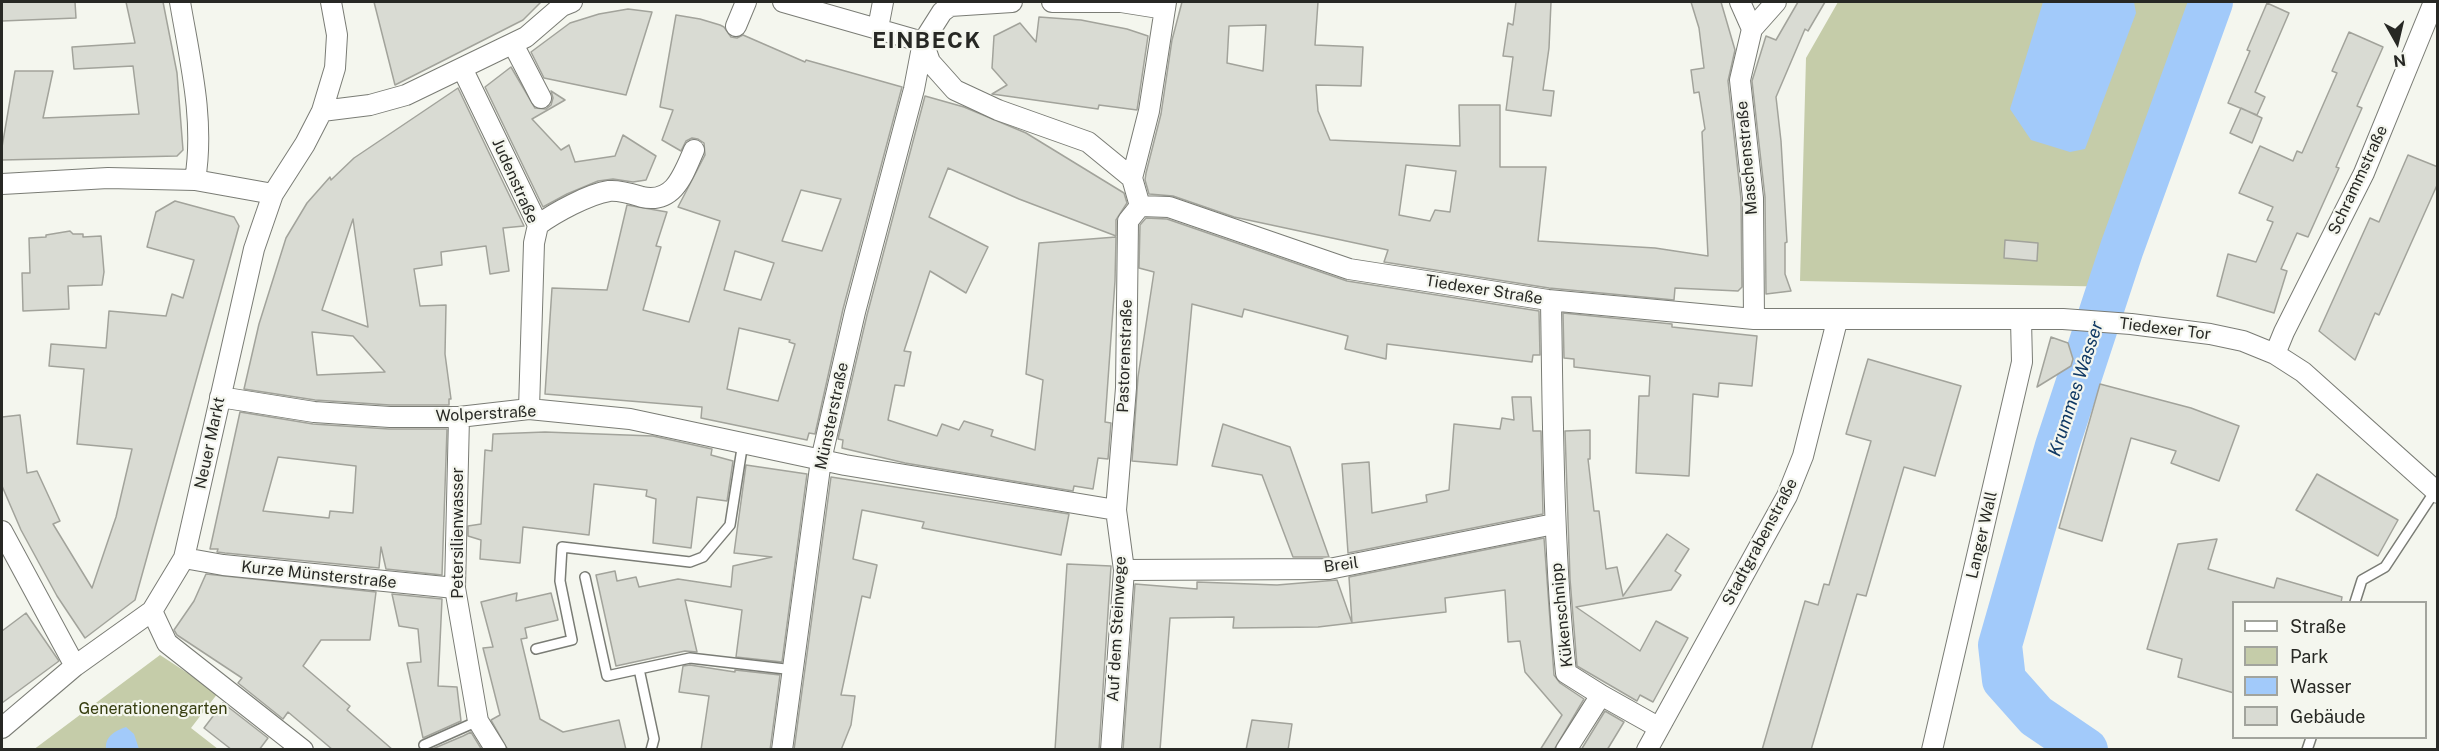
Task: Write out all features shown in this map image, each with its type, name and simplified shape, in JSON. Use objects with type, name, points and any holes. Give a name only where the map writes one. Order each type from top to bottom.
[{"type":"street","points":[[180,2],[200,125],[200,154],[195,180]]},
{"type":"street","name":"Neuer Markt","points":[[2,728],[82,661],[152,611],[184,558],[254,249],[273,194],[305,144],[322,111],[335,68],[337,35],[331,2]]},
{"type":"street","points":[[322,111],[370,105],[406,95],[513,44],[535,30],[562,6],[572,2]]},
{"type":"street","points":[[736,26],[746,2]]},
{"type":"street","points":[[783,2],[923,42]]},
{"type":"street","points":[[878,28],[883,2]]},
{"type":"street","points":[[923,42],[949,4],[1012,2]]},
{"type":"street","points":[[1052,2],[1121,2],[1166,5],[1149,111],[1132,178],[1140,206]]},
{"type":"street","points":[[1740,2],[1752,29],[1776,2]]},
{"type":"street","name":"Schrammstraße","points":[[2275,354],[2364,173],[2434,2]]},
{"type":"street","name":"Maschenstraße","points":[[1752,29],[1740,80],[1753,198],[1754,319]]},
{"type":"street","points":[[923,42],[930,62],[955,90],[998,110],[1088,142],[1132,178]]},
{"type":"street","name":"Münsterstraße","points":[[782,750],[821,460],[855,312],[914,89],[923,42]]},
{"type":"street","points":[[513,44],[541,98]]},
{"type":"street","name":"Judenstraße","points":[[462,68],[538,225],[534,243],[530,409]]},
{"type":"street","points":[[538,225],[551,215],[609,191],[651,199],[668,195],[680,183],[694,150]]},
{"type":"street","points":[[2,184],[108,178],[195,180],[273,194]]},
{"type":"street","name":"Tiedexer Straße","points":[[1140,206],[1169,207],[1349,268],[1551,300],[1754,319],[1838,321]]},
{"type":"street","name":"Pastorenstraße","points":[[1116,510],[1126,388],[1128,221],[1140,206]]},
{"type":"street","points":[[1551,300],[1554,524]]},
{"type":"street","name":"Tiedexer Tor","points":[[1838,321],[2063,319],[2131,324],[2243,341],[2275,354],[2303,372],[2436,492]]},
{"type":"street","name":"Langer Wall","points":[[1932,750],[2022,362],[2021,320]]},
{"type":"street","name":"Stadtgrabenstraße","points":[[1647,750],[1787,495],[1803,456],[1838,321]]},
{"type":"street","name":"Wolperstraße","points":[[220,397],[314,412],[390,417],[459,417],[530,409],[630,419],[821,460],[1116,510]]},
{"type":"street","name":"Petersilienwasser","points":[[459,417],[455,588],[478,720],[496,750]]},
{"type":"street","name":"Auf dem Steinwege","points":[[1111,750],[1124,570],[1116,510]]},
{"type":"street","name":"Breil","points":[[1124,570],[1329,569],[1554,524]]},
{"type":"street","name":"Kükenschnipp","points":[[1554,524],[1566,673],[1658,727]]},
{"type":"street","points":[[2,531],[82,661]]},
{"type":"street","name":"Kurze Münsterstraße","points":[[184,558],[246,567],[455,588]]},
{"type":"street","points":[[152,611],[167,643],[303,750]]},
{"type":"street","points":[[1566,750],[1601,695]]},
{"type":"lane","points":[[536,649],[572,640],[560,581],[562,547],[690,562],[703,557],[730,525],[743,442]]},
{"type":"lane","points":[[2356,601],[2362,580],[2385,567],[2436,492]]},
{"type":"lane","points":[[585,577],[607,676],[690,658],[794,670]]},
{"type":"lane","points":[[639,669],[654,739],[651,750]]},
{"type":"lane","points":[[424,745],[478,720]]},
{"type":"green space","points":[[1838,2],[2227,2],[2125,287],[1800,281],[1806,58]]},
{"type":"green space","name":"Generationengarten","points":[[160,655],[218,693],[191,728],[218,749],[33,750]]},
{"type":"water","points":[[2043,2],[2134,2],[2136,13],[2085,149],[2070,152],[2031,140],[2010,109]]},
{"type":"water","points":[[126,727],[134,734],[139,749],[106,749],[109,737]]},
{"type":"building","points":[[2,2],[75,2],[76,18],[2,21]]},
{"type":"building","points":[[126,2],[163,2],[177,73],[183,150],[177,156],[2,160],[2,147],[15,71],[53,71],[43,118],[139,114],[133,66],[74,69],[72,47],[135,43]]},
{"type":"building","points":[[374,2],[541,2],[523,20],[395,85]]},
{"type":"building","points":[[1182,2],[1318,2],[1315,45],[1363,47],[1361,86],[1316,85],[1318,111],[1330,140],[1460,146],[1459,105],[1500,105],[1500,167],[1546,167],[1538,241],[1655,248],[1708,256],[1702,132],[1705,129],[1699,92],[1694,93],[1691,70],[1704,68],[1699,28],[1691,2],[1721,2],[1735,50],[1728,81],[1741,199],[1742,287],[1738,291],[1675,288],[1674,300],[1549,288],[1384,262],[1388,250],[1234,217],[1173,196],[1149,194],[1145,180],[1146,173],[1161,114],[1172,40]],"holes":[[[1266,25],[1263,71],[1227,63],[1229,26]],[[1406,165],[1456,171],[1450,212],[1435,210],[1430,221],[1399,215]]]},
{"type":"building","points":[[1516,2],[1551,2],[1549,48],[1543,90],[1554,91],[1551,116],[1506,110],[1513,57],[1503,56],[1508,23],[1513,25]]},
{"type":"building","points":[[1798,2],[1825,2],[1808,31],[1805,29],[1776,97],[1787,242],[1785,243],[1785,274],[1791,291],[1766,294],[1765,197],[1752,81],[1766,36],[1776,40]]},
{"type":"building","points":[[2267,3],[2289,13],[2255,92],[2265,97],[2257,115],[2228,103]]},
{"type":"building","points":[[628,9],[652,12],[626,95],[544,78],[531,52],[570,23],[599,14]]},
{"type":"building","points":[[676,15],[720,25],[731,37],[737,38],[743,35],[805,62],[806,60],[902,87],[843,309],[815,434],[809,433],[807,440],[701,418],[702,407],[545,394],[552,288],[607,290],[627,205],[667,212],[656,246],[661,247],[643,310],[689,322],[720,221],[678,207],[705,155],[704,143],[692,138],[686,141],[681,151],[662,140],[673,110],[660,107]],"holes":[[[801,190],[841,199],[822,251],[782,241]],[[735,251],[774,263],[761,300],[724,290]],[[739,328],[790,340],[789,342],[795,344],[778,401],[727,389]]]},
{"type":"building","points":[[1039,17],[1081,20],[1127,29],[1148,36],[1137,110],[1099,105],[1098,109],[992,94],[1007,85],[992,68],[994,36],[1020,23],[1036,42]]},
{"type":"building","points":[[2349,32],[2383,47],[2357,106],[2362,108],[2336,167],[2339,168],[2308,237],[2297,233],[2281,269],[2287,271],[2274,313],[2217,296],[2228,254],[2256,262],[2273,222],[2267,220],[2273,207],[2239,193],[2260,146],[2293,161],[2297,151],[2302,153],[2337,73],[2332,71]]},
{"type":"building","points":[[511,67],[535,108],[546,109],[551,105],[553,98],[551,91],[565,100],[532,119],[561,150],[569,145],[575,162],[615,156],[623,135],[656,156],[646,180],[598,181],[543,207],[485,87]]},
{"type":"building","points":[[458,88],[524,226],[503,228],[509,271],[490,274],[486,246],[441,252],[442,265],[414,269],[420,306],[446,305],[445,354],[451,399],[449,399],[449,405],[390,405],[315,400],[244,389],[259,324],[286,238],[307,203],[330,177],[331,180],[354,158]],"holes":[[[353,219],[368,327],[322,310]],[[312,332],[353,336],[385,372],[317,375]]]},
{"type":"building","points":[[925,96],[964,107],[1026,133],[1124,193],[1127,203],[1116,220],[1116,236],[1019,199],[948,168],[929,217],[988,247],[966,293],[930,271],[904,351],[911,352],[904,386],[895,385],[888,420],[937,436],[942,424],[959,430],[964,421],[993,430],[991,436],[1035,450],[1043,380],[1026,374],[1039,243],[1116,237],[1105,422],[1111,423],[1108,459],[1098,458],[1093,489],[1074,486],[1073,491],[905,463],[842,448],[843,440],[838,439],[867,315]]},
{"type":"building","points":[[2241,108],[2262,118],[2252,143],[2230,133]]},
{"type":"building","points":[[2408,155],[2438,167],[2438,183],[2379,315],[2375,313],[2355,360],[2319,331],[2370,218],[2379,222]]},
{"type":"building","points":[[175,201],[234,217],[239,226],[135,600],[85,638],[57,596],[21,530],[2,486],[2,417],[20,415],[27,473],[37,471],[60,521],[53,524],[92,588],[116,517],[132,449],[77,444],[84,369],[49,366],[51,344],[106,348],[109,311],[166,316],[172,294],[183,298],[194,260],[147,247],[156,212]]},
{"type":"building","points":[[1146,218],[1167,219],[1347,281],[1539,311],[1540,355],[1533,355],[1532,362],[1387,344],[1386,359],[1345,349],[1348,336],[1244,309],[1242,317],[1192,304],[1177,465],[1132,461],[1138,377],[1154,272],[1139,268],[1140,225]]},
{"type":"building","points":[[70,231],[73,234],[83,234],[83,237],[101,236],[104,272],[102,285],[68,286],[69,309],[23,311],[22,273],[30,273],[29,238],[46,237],[46,235]]},
{"type":"building","points":[[2005,240],[2038,243],[2037,261],[2004,258]]},
{"type":"building","points":[[1563,313],[1672,324],[1672,327],[1757,336],[1752,386],[1719,383],[1718,397],[1693,394],[1689,476],[1636,473],[1639,396],[1649,396],[1650,376],[1574,367],[1574,359],[1564,358]]},
{"type":"building","points":[[2051,337],[2068,343],[2073,359],[2071,366],[2037,387]]},
{"type":"building","points":[[1868,359],[1961,386],[1935,476],[1904,467],[1866,596],[1857,594],[1811,750],[1762,750],[1805,601],[1818,605],[1824,584],[1829,585],[1871,441],[1846,434]]},
{"type":"building","points":[[2100,384],[2191,408],[2239,426],[2219,481],[2171,463],[2176,451],[2131,438],[2102,541],[2059,528]]},
{"type":"building","points":[[1512,397],[1531,397],[1533,431],[1541,431],[1543,514],[1348,553],[1342,464],[1369,462],[1372,513],[1427,502],[1426,495],[1449,490],[1454,424],[1500,429],[1502,418],[1514,420]]},
{"type":"building","points":[[240,412],[313,424],[389,429],[447,429],[442,575],[386,569],[381,547],[379,568],[225,553],[217,552],[218,549],[210,549]],"holes":[[[278,457],[356,466],[353,513],[330,511],[329,518],[263,511]]]},
{"type":"building","points":[[1223,424],[1290,447],[1329,557],[1293,557],[1262,475],[1212,466]]},
{"type":"building","points":[[1590,430],[1590,459],[1588,459],[1594,511],[1599,511],[1606,569],[1617,567],[1623,596],[1667,534],[1689,549],[1675,571],[1681,575],[1671,590],[1576,607],[1640,651],[1656,621],[1688,638],[1653,702],[1640,695],[1637,701],[1577,666],[1570,579],[1565,431]]},
{"type":"building","points":[[545,432],[653,436],[712,449],[711,455],[733,461],[727,501],[697,497],[691,548],[653,543],[656,499],[646,496],[647,490],[594,484],[589,535],[523,527],[520,563],[480,559],[481,540],[468,536],[468,526],[481,524],[485,450],[492,451],[493,434]]},
{"type":"building","points":[[746,465],[807,474],[782,662],[736,657],[742,610],[685,600],[697,652],[685,651],[616,666],[596,575],[615,571],[617,581],[636,577],[639,587],[678,579],[731,587],[733,566],[772,557],[734,553]]},
{"type":"building","points":[[2317,474],[2398,520],[2378,556],[2296,510]]},
{"type":"building","points":[[831,477],[1069,514],[1061,555],[922,528],[924,522],[862,510],[853,559],[877,565],[870,598],[862,596],[841,695],[855,696],[851,725],[841,750],[794,750]]},
{"type":"building","points":[[1544,538],[1554,675],[1560,683],[1584,699],[1554,750],[1540,750],[1562,715],[1525,672],[1520,641],[1508,642],[1505,590],[1445,598],[1446,612],[1352,623],[1349,577]]},
{"type":"building","points":[[2217,539],[2208,569],[2274,588],[2277,578],[2342,597],[2341,601],[2232,601],[2232,692],[2178,677],[2182,659],[2147,649],[2178,544]]},
{"type":"building","points":[[1067,564],[1111,566],[1099,750],[1055,750]]},
{"type":"building","points":[[206,574],[376,592],[370,640],[321,640],[303,666],[350,706],[347,710],[393,750],[333,750],[288,712],[283,719],[238,683],[242,678],[177,635],[174,630],[194,601]]},
{"type":"building","points":[[1337,580],[1352,623],[1318,627],[1233,628],[1234,617],[1170,618],[1160,750],[1123,750],[1135,584],[1197,589],[1197,582],[1277,585]]},
{"type":"building","points":[[517,593],[516,601],[551,593],[558,620],[525,628],[527,638],[521,639],[540,719],[563,732],[619,720],[626,750],[508,750],[491,720],[500,715],[483,648],[493,647],[481,602]]},
{"type":"building","points":[[392,594],[442,599],[438,686],[457,687],[461,721],[423,738],[407,663],[421,662],[418,629],[399,626]]},
{"type":"building","points":[[26,613],[59,661],[2,703],[2,631]]},
{"type":"building","points":[[683,666],[735,672],[735,670],[780,675],[770,750],[701,750],[709,696],[679,692]]},
{"type":"building","points":[[223,703],[268,738],[259,750],[232,750],[204,728]]},
{"type":"building","points":[[1605,711],[1624,722],[1607,750],[1581,750]]},
{"type":"building","points":[[1252,720],[1292,724],[1288,750],[1246,750]]},
{"type":"building","points":[[471,732],[482,750],[430,750],[463,736]]},
{"type":"waterway","name":"Krummes Wasser","points":[[2086,750],[2036,716],[2004,680],[2000,645],[2057,446],[2122,248],[2211,2]]},
{"type":"district","name":"EINBECK","points":[[927,41]]}]
